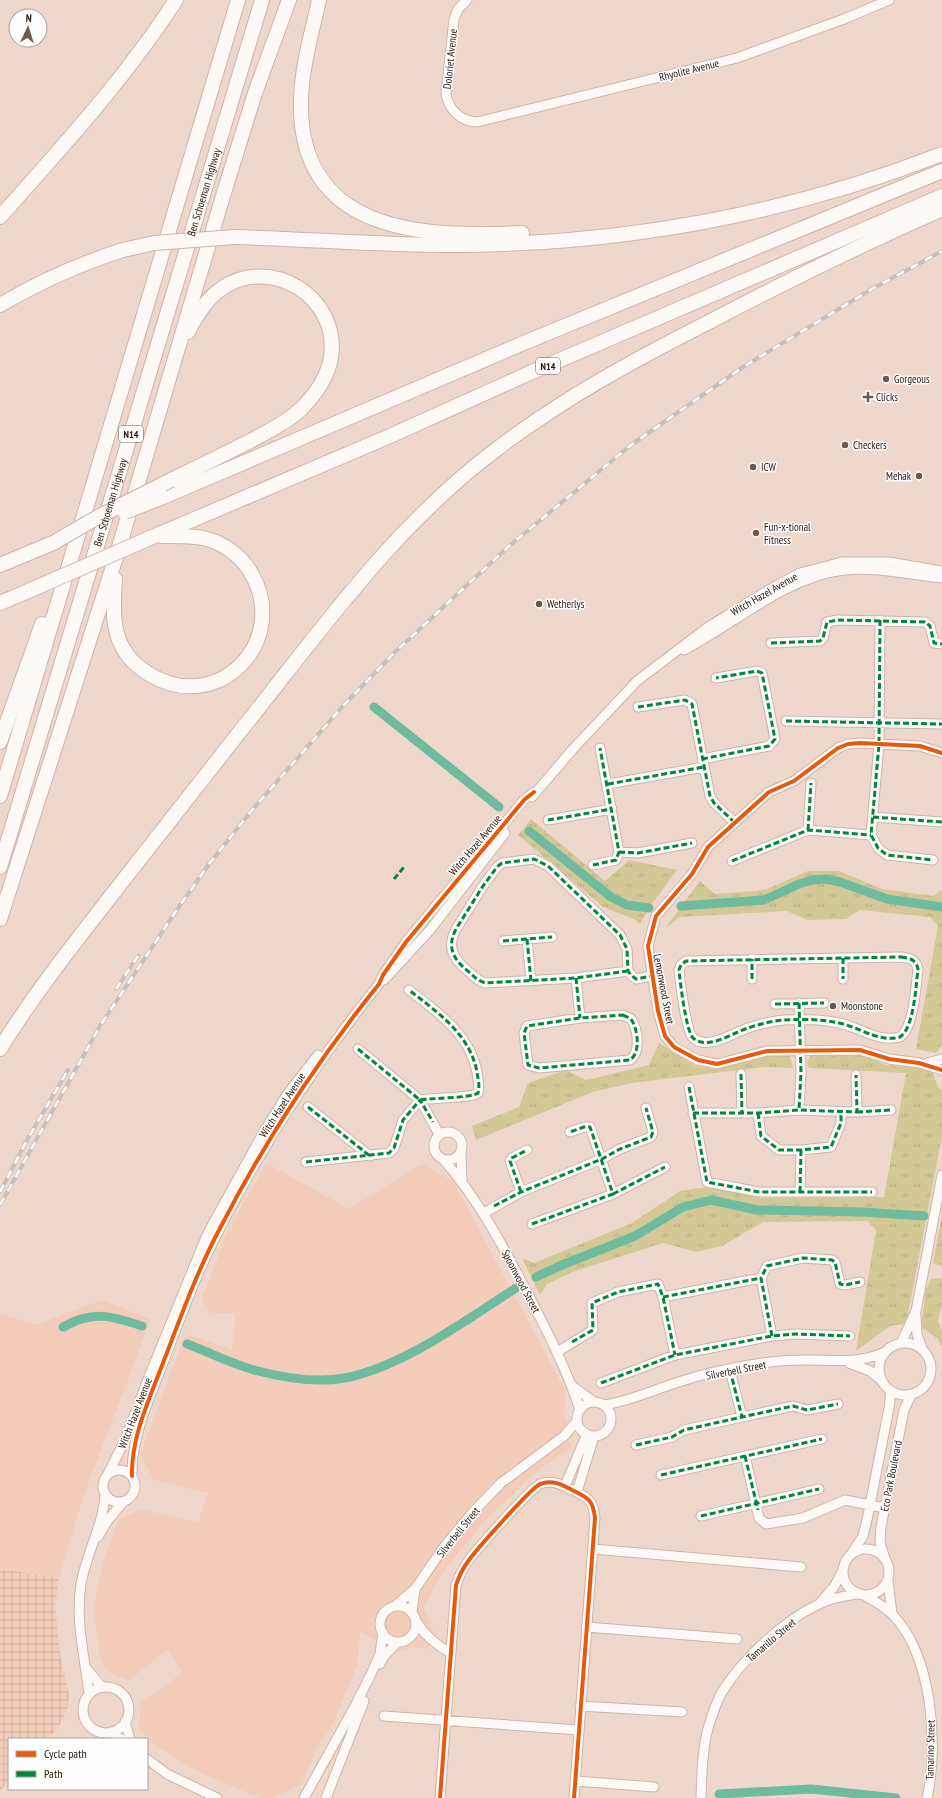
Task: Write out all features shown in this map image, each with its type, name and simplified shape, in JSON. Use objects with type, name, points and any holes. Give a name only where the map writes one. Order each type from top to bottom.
[{"type":"highway","points":[[0,217],[111,92],[139,56],[176,0]]},
{"type":"highway","name":"Ben Schoeman Highway","points":[[0,796],[238,0]]},
{"type":"highway","name":"Ben Schoeman Highway","points":[[0,867],[262,0]]},
{"type":"highway","points":[[0,920],[117,554],[165,395],[222,196],[255,93],[289,0]]},
{"type":"highway","points":[[319,0],[306,58],[301,98],[305,139],[317,170],[336,196],[361,213],[379,222],[413,230],[438,233],[505,233],[606,227],[763,210]]},
{"type":"highway","points":[[0,305],[29,288],[67,270],[123,250],[154,243],[234,237],[408,244],[518,243],[649,232],[708,222],[763,210],[868,180],[942,154]]},
{"type":"highway","points":[[0,565],[526,342],[942,171]]},
{"type":"highway","name":"N14","points":[[0,603],[390,436],[532,372],[942,196]]},
{"type":"highway","points":[[0,1049],[13,1028],[80,936],[216,762],[366,575],[426,509],[491,453],[571,397],[663,345],[764,293],[851,250],[942,209]]},
{"type":"highway","points":[[53,543],[98,517],[270,430],[299,410],[308,401],[324,379],[331,357],[330,336],[322,313],[309,295],[288,282],[271,277],[253,276],[242,278],[229,284],[220,289],[197,315],[188,331],[165,395]]},
{"type":"highway","points":[[0,742],[51,597],[86,506]]},
{"type":"highway","points":[[117,554],[113,618],[115,630],[120,643],[128,656],[144,671],[156,678],[176,685],[198,686],[222,679],[242,665],[254,647],[259,634],[262,611],[261,600],[253,576],[245,564],[220,544],[197,537],[152,537]]},
{"type":"street","name":"Doloriet Avenue","points":[[467,0],[458,9],[454,19],[446,94],[452,110],[461,117],[472,122],[484,121]]},
{"type":"street","name":"Rhyolite Avenue","points":[[484,121],[737,58],[844,19],[889,0]]},
{"type":"street","name":"Witch Hazel Avenue","points":[[671,657],[686,643],[719,620],[779,584],[805,572],[842,562],[863,561],[889,562],[942,571]]},
{"type":"street","name":"Witch Hazel Avenue","points":[[132,1476],[133,1448],[179,1321],[218,1233],[278,1125],[335,1039],[379,984],[387,978],[437,921],[534,792],[637,681],[671,657],[703,640],[784,590],[820,575],[843,570],[879,570],[942,578]]},
{"type":"street","points":[[771,643],[820,641],[823,638],[827,622],[831,620],[880,620],[928,622],[934,643],[942,644]]},
{"type":"street","points":[[880,620],[879,744],[871,835],[878,848],[887,855],[933,860]]},
{"type":"street","points":[[608,784],[703,763],[769,746],[775,739],[762,673],[757,671],[716,678]]},
{"type":"street","points":[[638,707],[686,700],[690,702],[693,708],[703,763],[712,800],[734,822]]},
{"type":"street","points":[[786,722],[942,724]]},
{"type":"street","name":"Lemonwood Street","points":[[942,753],[920,746],[853,743],[838,748],[794,781],[769,792],[708,847],[692,874],[656,916],[648,946],[652,976],[665,1036],[674,1047],[698,1060],[717,1064],[759,1052],[860,1050],[894,1060],[919,1063],[942,1070]]},
{"type":"street","points":[[593,865],[616,860],[619,852],[608,784],[600,748]]},
{"type":"street","points":[[808,830],[811,783]]},
{"type":"street","points":[[548,820],[612,809]]},
{"type":"street","points":[[873,818],[942,822]]},
{"type":"street","points":[[732,861],[808,830],[871,835]]},
{"type":"street","points":[[619,852],[638,853],[692,843]]},
{"type":"street","points":[[628,971],[576,978],[492,984],[481,982],[457,962],[451,948],[451,940],[456,929],[483,886],[497,867],[509,861],[534,859],[548,866],[620,935],[627,949],[628,971],[636,979],[652,976]]},
{"type":"street","points":[[503,941],[552,937]]},
{"type":"street","points":[[527,939],[531,981]]},
{"type":"street","points":[[843,958],[843,979]]},
{"type":"street","points":[[752,959],[752,979]]},
{"type":"street","points":[[752,959],[912,959],[917,964],[918,969],[910,1019],[904,1034],[895,1038],[884,1037],[840,1023],[799,1019],[764,1023],[713,1041],[700,1041],[692,1037],[686,1014],[680,978],[681,965],[686,961],[692,960],[752,959]]},
{"type":"street","points":[[576,978],[580,1018]]},
{"type":"street","points":[[306,1162],[370,1156],[392,1151],[403,1120],[420,1100],[475,1096],[478,1093],[479,1085],[473,1058],[460,1036],[447,1021],[409,990]]},
{"type":"street","points":[[775,1004],[824,1003]]},
{"type":"street","points":[[799,1004],[799,1110]]},
{"type":"street","points":[[623,1015],[629,1017],[634,1023],[636,1030],[637,1051],[635,1056],[624,1061],[539,1068],[528,1065],[524,1033],[527,1026],[580,1018],[623,1015]]},
{"type":"street","name":"Witch Hazel Avenue","points":[[108,1474],[125,1440],[148,1379],[210,1229],[286,1096],[325,1047],[335,1039]]},
{"type":"street","points":[[358,1049],[420,1100],[439,1134]]},
{"type":"street","name":"Lemonwood Street","points":[[919,1063],[942,1059]]},
{"type":"street","points":[[741,1074],[742,1113]]},
{"type":"street","points":[[856,1075],[857,1112]]},
{"type":"street","points":[[689,1087],[707,1181],[759,1192],[872,1192]]},
{"type":"street","points":[[308,1107],[370,1156]]},
{"type":"street","points":[[484,1213],[521,1192],[602,1159],[620,1149],[653,1136],[646,1108]]},
{"type":"street","points":[[693,1113],[758,1113],[799,1110],[857,1112],[891,1110]]},
{"type":"street","points":[[758,1113],[761,1136],[779,1150],[801,1150],[831,1147],[841,1123],[841,1112]]},
{"type":"street","points":[[570,1132],[584,1127],[590,1127],[614,1194]]},
{"type":"street","points":[[461,1153],[451,1160],[443,1159],[435,1150],[434,1142],[439,1134],[447,1131],[458,1135],[463,1144],[461,1153],[462,1180]]},
{"type":"street","points":[[521,1192],[510,1161],[527,1150]]},
{"type":"street","points":[[800,1192],[801,1150]]},
{"type":"street","name":"Spoonwood Street","points":[[443,1159],[462,1180],[484,1213],[557,1352],[572,1386],[580,1410]]},
{"type":"street","points":[[532,1224],[614,1194],[665,1168]]},
{"type":"street","points":[[922,1349],[916,1345],[901,1343],[892,1346],[885,1352],[879,1367],[882,1382],[891,1391],[904,1395],[911,1395],[925,1386],[930,1379],[931,1363],[922,1349],[916,1334],[916,1311],[942,1175]]},
{"type":"street","points":[[772,1336],[761,1278],[765,1268],[769,1265],[802,1258],[834,1260],[840,1284],[845,1285],[860,1282]]},
{"type":"street","points":[[663,1297],[761,1278]]},
{"type":"street","points":[[557,1352],[593,1330],[592,1303],[618,1292],[658,1284],[663,1297],[675,1355]]},
{"type":"street","points":[[901,1343],[916,1311]]},
{"type":"street","points":[[601,1383],[675,1355],[772,1336],[796,1334],[850,1336]]},
{"type":"street","name":"Silverbell Street","points":[[604,1405],[629,1400],[683,1380],[766,1363],[801,1360],[846,1362],[873,1358],[885,1352]]},
{"type":"street","name":"Silverbell Street","points":[[846,1362],[870,1371],[882,1382]]},
{"type":"street","points":[[730,1370],[742,1417]]},
{"type":"street","points":[[572,1386],[594,1402],[604,1405],[609,1410],[611,1418],[610,1427],[606,1432],[588,1434]]},
{"type":"street","name":"Eco Park Boulevard","points":[[852,1553],[863,1536],[889,1408],[891,1391]]},
{"type":"street","name":"Eco Park Boulevard","points":[[885,1559],[880,1542],[885,1508],[904,1410],[911,1395]]},
{"type":"street","name":"Silverbell Street","points":[[611,1418],[629,1400]]},
{"type":"street","points":[[588,1434],[577,1421],[580,1410],[587,1403],[594,1402]]},
{"type":"street","points":[[636,1445],[672,1436],[684,1430],[794,1406],[807,1410],[838,1404]]},
{"type":"street","name":"Silverbell Street","points":[[396,1606],[415,1589],[444,1547],[472,1513],[501,1483],[564,1436],[577,1421]]},
{"type":"street","points":[[565,1486],[588,1434]]},
{"type":"street","points":[[577,1492],[588,1434]]},
{"type":"street","name":"Silverbell Street","points":[[564,1436],[588,1434]]},
{"type":"street","points":[[661,1475],[822,1439]]},
{"type":"street","points":[[745,1456],[759,1518],[766,1524],[809,1517],[845,1500],[885,1508]]},
{"type":"street","points":[[91,1548],[108,1520],[134,1491],[134,1481],[132,1476],[123,1470],[113,1471],[108,1474],[103,1485],[105,1495],[104,1508],[91,1548],[85,1567],[79,1601],[80,1633],[89,1694],[83,1710],[87,1723],[98,1731],[111,1732],[120,1738]]},
{"type":"street","points":[[440,1798],[456,1585],[460,1574],[469,1560],[533,1489],[548,1482],[556,1482],[577,1492],[592,1503],[594,1508],[593,1549],[574,1798]]},
{"type":"street","points":[[701,1516],[756,1502],[819,1489]]},
{"type":"street","points":[[105,1495],[113,1501],[124,1502]]},
{"type":"street","points":[[593,1549],[801,1567]]},
{"type":"street","points":[[888,1581],[879,1592],[861,1595],[846,1585],[842,1572],[844,1565],[852,1553],[870,1549],[878,1552],[885,1559],[888,1566],[888,1581],[892,1614]]},
{"type":"street","name":"Tamarillo Street","points":[[819,1604],[834,1587],[842,1572]]},
{"type":"street","name":"Silverbell Street","points":[[412,1612],[415,1589]]},
{"type":"street","name":"Tamarillo Street","points":[[701,1798],[704,1745],[710,1720],[724,1689],[743,1664],[762,1644],[783,1627],[819,1604],[838,1597],[861,1595]]},
{"type":"street","name":"Tamarino Street","points":[[861,1595],[892,1614],[905,1630],[917,1656],[928,1691],[932,1726],[932,1751],[927,1798]]},
{"type":"street","points":[[304,1798],[354,1708],[372,1672],[380,1654],[383,1633],[381,1627],[382,1616],[390,1608],[403,1606],[412,1612],[422,1631],[434,1643],[450,1653]]},
{"type":"street","points":[[326,1798],[360,1710],[382,1661],[398,1642],[409,1638],[414,1633],[416,1621]]},
{"type":"street","points":[[586,1627],[737,1639]]},
{"type":"street","points":[[383,1633],[387,1637],[398,1642]]},
{"type":"street","points":[[409,1638],[434,1643]]},
{"type":"street","points":[[86,1668],[102,1688]]},
{"type":"street","points":[[89,1694],[102,1688],[113,1688],[123,1695],[129,1708],[125,1722],[121,1727],[111,1732]]},
{"type":"street","points":[[580,1706],[682,1712]]},
{"type":"street","points":[[384,1716],[579,1730]]},
{"type":"street","points":[[125,1722],[130,1738]]},
{"type":"street","points":[[148,1760],[167,1774],[217,1798]]},
{"type":"street","points":[[576,1781],[654,1787]]},
{"type":"shaded area","points":[[266,1163],[349,1209],[422,1164],[453,1181],[566,1392],[564,1417],[574,1436],[568,1440],[572,1448],[541,1468],[491,1514],[446,1568],[423,1607],[433,1631],[437,1634],[428,1649],[414,1647],[399,1651],[360,1632],[358,1663],[331,1728],[317,1747],[302,1784],[272,1798],[259,1798],[197,1771],[152,1743],[139,1727],[141,1702],[162,1689],[182,1672],[167,1650],[128,1681],[105,1670],[99,1655],[94,1608],[102,1565],[118,1520],[141,1509],[198,1523],[208,1493],[154,1480],[140,1455],[184,1338],[190,1335],[232,1350],[235,1314],[211,1313],[202,1299],[225,1237]]},
{"type":"shaded area","points":[[102,1300],[151,1319],[83,1497],[59,1578],[0,1569],[0,1313],[36,1325]]},
{"type":"shaded area","points":[[0,1569],[59,1578],[55,1606],[60,1655],[69,1695],[67,1710],[58,1728],[49,1738],[8,1738],[8,1782],[0,1791]]},
{"type":"green space","points":[[531,819],[605,881],[629,860],[677,870],[649,908],[640,924],[634,919],[603,907],[518,835]]},
{"type":"green space","points":[[808,871],[839,871],[882,889],[933,896],[942,890],[942,1045],[936,1053],[916,1049],[938,926],[930,917],[860,910],[846,919],[807,920],[787,911],[680,917],[665,928],[700,881],[715,894],[756,891],[767,889]]},
{"type":"green space","points":[[659,1043],[696,1066],[713,1069],[760,1056],[790,1056],[793,1068],[765,1067],[631,1083],[593,1092],[476,1140],[472,1126],[519,1107],[528,1083],[566,1070],[586,1080],[649,1065]]},
{"type":"green space","points":[[862,1055],[886,1065],[931,1069],[938,1087],[942,1090],[942,1137],[906,1324],[890,1326],[856,1351],[876,1230],[868,1221],[763,1222],[722,1246],[697,1252],[663,1243],[575,1271],[547,1284],[540,1295],[522,1258],[534,1263],[632,1223],[680,1191],[720,1187],[760,1198],[884,1197],[906,1073],[809,1068],[807,1063],[810,1056]]},
{"type":"green space","points":[[942,1215],[942,1266],[933,1263]]},
{"type":"green space","points":[[942,1278],[942,1304],[938,1321],[942,1332],[942,1347],[938,1339],[921,1327],[926,1289],[931,1279]]},
{"type":"waterway","points":[[374,707],[499,807]]},
{"type":"waterway","points":[[529,831],[611,897],[627,905],[649,908]]},
{"type":"waterway","points":[[681,906],[764,900],[799,884],[812,880],[826,879],[840,882],[887,899],[942,907]]},
{"type":"waterway","points":[[536,1277],[635,1236],[683,1207],[711,1200],[757,1210],[863,1212],[924,1216]]},
{"type":"waterway","points":[[187,1344],[240,1366],[268,1374],[313,1380],[345,1378],[367,1372],[412,1353],[516,1288]]},
{"type":"waterway","points":[[63,1327],[84,1318],[102,1316],[112,1317],[142,1326]]},
{"type":"waterway","points":[[719,1794],[811,1789],[896,1798]]},
{"type":"railway","points":[[0,1205],[100,1026],[209,864],[253,809],[343,706],[393,654],[508,547],[631,445],[743,367],[872,289],[942,251]]},
{"type":"railway","points":[[116,989],[138,956]]},
{"type":"railway","points":[[0,1192],[27,1140],[68,1070]]},
{"type":"marked path","points":[[771,643],[820,641],[823,638],[827,622],[838,620],[925,622],[930,626],[934,643],[942,644]]},
{"type":"marked path","points":[[880,620],[879,744],[871,835],[878,848],[887,855],[933,860]]},
{"type":"marked path","points":[[702,759],[769,746],[775,739],[762,673],[757,671],[716,678]]},
{"type":"marked path","points":[[638,707],[685,700],[692,704],[710,796],[714,803],[734,822]]},
{"type":"marked path","points":[[786,721],[942,724]]},
{"type":"marked path","points":[[593,865],[616,860],[619,852],[600,748]]},
{"type":"marked path","points":[[608,784],[704,767]]},
{"type":"marked path","points":[[808,830],[811,783]]},
{"type":"marked path","points":[[548,820],[612,809]]},
{"type":"marked path","points":[[873,817],[942,822]]},
{"type":"marked path","points":[[732,861],[808,830],[871,835]]},
{"type":"marked path","points":[[619,852],[638,853],[692,843]]},
{"type":"marked path","points":[[628,971],[576,978],[485,983],[475,977],[459,963],[453,953],[453,936],[483,886],[497,867],[502,863],[534,859],[548,866],[620,935],[627,949],[628,971],[631,975],[636,979],[652,976]]},
{"type":"marked path","points":[[394,879],[404,867]]},
{"type":"marked path","points":[[503,941],[552,937]]},
{"type":"marked path","points":[[527,939],[531,981]]},
{"type":"marked path","points":[[901,957],[914,961],[918,969],[914,1006],[905,1032],[900,1037],[884,1038],[839,1023],[805,1019],[766,1023],[748,1028],[713,1042],[699,1041],[693,1038],[690,1034],[679,970],[681,965],[686,961],[901,957]]},
{"type":"marked path","points":[[843,958],[843,979]]},
{"type":"marked path","points":[[752,959],[752,979]]},
{"type":"marked path","points":[[576,978],[580,1018]]},
{"type":"marked path","points":[[358,1049],[420,1100],[460,1097],[478,1093],[479,1085],[473,1058],[460,1035],[441,1016],[409,990]]},
{"type":"marked path","points":[[799,1003],[801,1072],[799,1110]]},
{"type":"marked path","points":[[775,1004],[824,1003]]},
{"type":"marked path","points":[[623,1015],[631,1019],[637,1035],[636,1052],[630,1060],[539,1068],[528,1065],[524,1033],[527,1026],[580,1018],[623,1015]]},
{"type":"marked path","points":[[741,1074],[742,1113]]},
{"type":"marked path","points":[[693,1113],[758,1113],[799,1110],[857,1112],[856,1075]]},
{"type":"marked path","points":[[689,1087],[707,1182],[759,1192],[872,1192]]},
{"type":"marked path","points":[[306,1162],[389,1153],[394,1148],[403,1120],[420,1100],[433,1122]]},
{"type":"marked path","points":[[308,1107],[370,1156]]},
{"type":"marked path","points":[[494,1206],[521,1192],[651,1137],[653,1132],[646,1108]]},
{"type":"marked path","points":[[857,1112],[891,1110]]},
{"type":"marked path","points":[[758,1113],[761,1136],[779,1150],[801,1150],[831,1147],[841,1123],[841,1112]]},
{"type":"marked path","points":[[532,1224],[613,1194],[590,1127],[584,1127],[570,1132]]},
{"type":"marked path","points":[[521,1192],[510,1161],[512,1158],[527,1150]]},
{"type":"marked path","points":[[800,1192],[801,1150]]},
{"type":"marked path","points":[[613,1194],[665,1167]]},
{"type":"marked path","points":[[772,1336],[761,1278],[767,1266],[803,1258],[832,1260],[835,1262],[840,1284],[845,1285],[860,1282]]},
{"type":"marked path","points":[[663,1297],[761,1278]]},
{"type":"marked path","points":[[572,1342],[593,1330],[592,1303],[618,1292],[658,1284],[663,1297],[675,1355]]},
{"type":"marked path","points":[[601,1383],[675,1355],[772,1336],[796,1334],[850,1336]]},
{"type":"marked path","points":[[730,1370],[742,1417]]},
{"type":"marked path","points":[[636,1445],[672,1437],[684,1430],[793,1406],[807,1410],[838,1404]]},
{"type":"marked path","points":[[661,1475],[822,1439]]},
{"type":"marked path","points":[[745,1456],[758,1510]]},
{"type":"marked path","points":[[701,1516],[819,1489]]},
{"type":"cycle path","points":[[942,753],[920,746],[860,743],[848,744],[838,748],[794,781],[769,792],[708,847],[692,874],[656,916],[648,946],[658,1011],[665,1036],[674,1047],[698,1060],[717,1064],[767,1051],[860,1050],[889,1059],[919,1063],[942,1070]]},
{"type":"cycle path","points":[[132,1476],[134,1447],[142,1419],[182,1313],[210,1248],[253,1167],[272,1135],[313,1073],[356,1013],[379,984],[383,975],[406,942],[524,800],[534,792]]},
{"type":"cycle path","points":[[440,1798],[456,1585],[461,1572],[482,1544],[534,1488],[540,1484],[549,1482],[562,1485],[587,1498],[593,1508],[595,1518],[574,1798]]},
{"type":"place","name":"Gorgeous","points":[[886,379]]},
{"type":"place","name":"Clicks","points":[[868,397]]},
{"type":"place","name":"Checkers","points":[[845,445]]},
{"type":"place","name":"ICW","points":[[753,467]]},
{"type":"place","name":"Mehak","points":[[919,476]]},
{"type":"place","name":"Fun-x-tional Fitness","points":[[756,533]]},
{"type":"place","name":"Wetherlys","points":[[539,604]]},
{"type":"place","name":"Moonstone","points":[[833,1006]]}]
